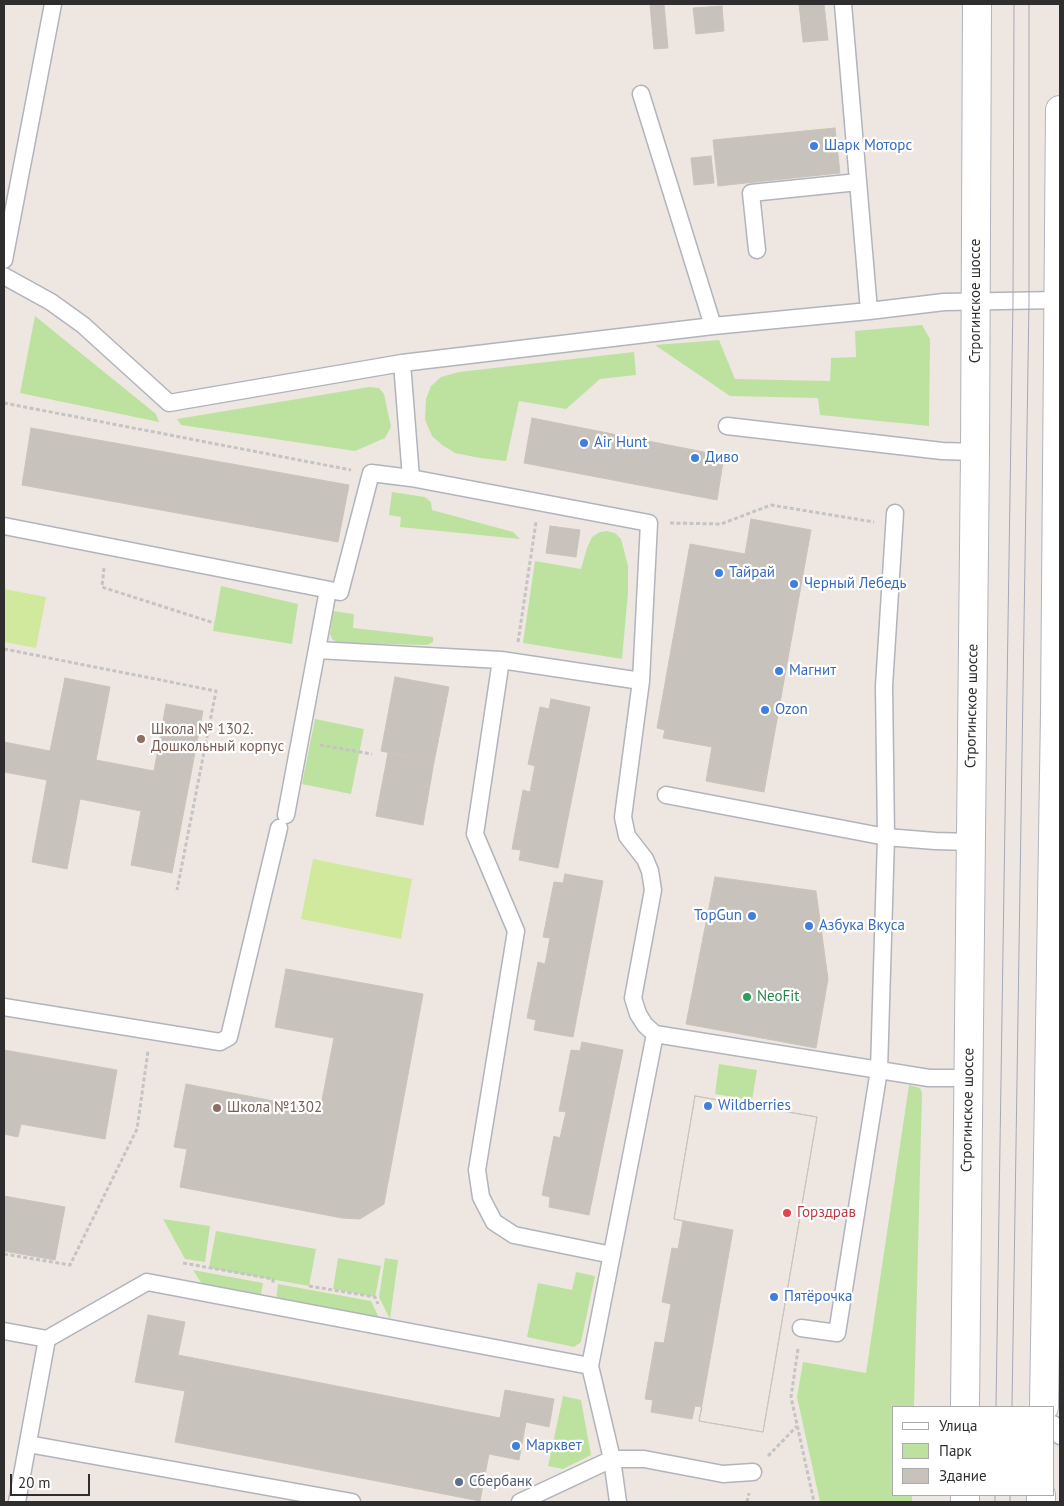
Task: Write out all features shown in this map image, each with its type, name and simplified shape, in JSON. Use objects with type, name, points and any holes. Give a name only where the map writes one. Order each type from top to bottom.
[{"type":"main road","name":"Строгинское шоссе","points":[[965,1406],[975,452],[977,4]]},
{"type":"main road","points":[[1044,1406],[1057,794],[1060,110]]},
{"type":"lane","points":[[4,260],[53,4]]},
{"type":"lane","points":[[843,4],[869,311]]},
{"type":"lane","points":[[641,94],[713,326]]},
{"type":"lane","points":[[757,250],[751,193],[858,182]]},
{"type":"lane","points":[[4,276],[51,302],[83,325],[169,404],[402,363],[713,326],[944,302],[1058,300]]},
{"type":"lane","points":[[402,363],[411,478]]},
{"type":"lane","points":[[727,426],[942,451],[975,452]]},
{"type":"lane","points":[[4,526],[340,592],[371,473],[411,478],[650,523],[641,681],[623,817],[627,836],[645,859],[650,871],[653,890],[633,998],[638,1014],[645,1025],[655,1034],[929,1078],[968,1078]]},
{"type":"lane","points":[[800,1328],[837,1333],[879,1070],[886,837],[884,686],[895,520]]},
{"type":"lane","points":[[4,1007],[220,1042],[229,1037],[282,821],[328,590]]},
{"type":"lane","points":[[317,650],[508,662],[641,681]]},
{"type":"lane","points":[[508,662],[475,834],[516,930],[477,1170],[481,1197],[494,1222],[514,1235],[612,1255]]},
{"type":"lane","points":[[666,795],[886,837],[971,842]]},
{"type":"lane","points":[[618,1502],[612,1460],[590,1366],[655,1034]]},
{"type":"lane","points":[[4,1330],[47,1339],[147,1282],[590,1366]]},
{"type":"lane","points":[[17,1502],[47,1339]]},
{"type":"lane","points":[[28,1444],[352,1502]]},
{"type":"lane","points":[[520,1502],[612,1460],[644,1459],[723,1474],[753,1472]]},
{"type":"path","points":[[4,403],[371,473]]},
{"type":"path","points":[[508,662],[539,502]]},
{"type":"path","points":[[650,523],[721,524],[771,504],[895,520]]},
{"type":"path","points":[[108,546],[102,586],[214,623]]},
{"type":"path","points":[[4,649],[216,691],[177,890]]},
{"type":"path","points":[[299,742],[372,754]]},
{"type":"path","points":[[4,1254],[70,1265],[137,1130],[151,1031]]},
{"type":"path","points":[[800,1328],[791,1397],[814,1502]]},
{"type":"green space","points":[[35,316],[156,414],[159,422],[20,393]]},
{"type":"green space","points":[[922,325],[930,339],[929,426],[820,415],[818,398],[730,396],[655,345],[719,340],[735,379],[830,381],[831,358],[856,357],[855,331]]},
{"type":"green space","points":[[634,352],[636,375],[600,379],[566,409],[519,401],[506,461],[455,453],[432,436],[425,420],[426,399],[431,386],[441,377],[459,372]]},
{"type":"green space","points":[[369,387],[379,388],[384,394],[391,427],[385,438],[355,451],[181,425],[177,419]]},
{"type":"green space","points":[[392,492],[425,497],[431,502],[432,510],[513,532],[520,539],[400,527],[401,517],[389,515]]},
{"type":"green space","points":[[600,532],[615,533],[621,539],[628,566],[628,592],[622,659],[523,643],[535,561],[581,569],[592,537]]},
{"type":"green space","points":[[221,586],[298,604],[292,644],[213,631]]},
{"type":"green space","points":[[4,589],[46,597],[36,648],[4,642]]},
{"type":"green space","points":[[333,611],[354,614],[353,628],[433,637],[433,642],[427,645],[338,643],[332,639],[330,634]]},
{"type":"green space","points":[[315,719],[364,729],[351,794],[302,784]]},
{"type":"green space","points":[[313,859],[412,879],[401,939],[301,919]]},
{"type":"green space","points":[[719,1064],[757,1070],[752,1100],[715,1094]]},
{"type":"green space","points":[[909,1085],[920,1088],[922,1093],[914,1406],[892,1406],[892,1496],[912,1496],[912,1502],[820,1502],[797,1397],[803,1362],[866,1373]]},
{"type":"green space","points":[[163,1219],[210,1226],[205,1262],[185,1259]]},
{"type":"green space","points":[[216,1231],[316,1249],[309,1286],[209,1268]]},
{"type":"green space","points":[[338,1258],[381,1266],[375,1297],[333,1289]]},
{"type":"green space","points":[[385,1258],[398,1260],[390,1319],[379,1297]]},
{"type":"green space","points":[[193,1270],[263,1283],[261,1294],[202,1284]]},
{"type":"green space","points":[[576,1272],[595,1276],[581,1342],[574,1347],[527,1337],[538,1283],[572,1290]]},
{"type":"green space","points":[[278,1284],[371,1301],[379,1318],[276,1300]]},
{"type":"green space","points":[[563,1396],[581,1400],[591,1455],[563,1469],[548,1466]]},
{"type":"building","points":[[664,4],[668,48],[654,49],[650,5]]},
{"type":"building","points":[[799,4],[824,4],[828,40],[803,42]]},
{"type":"building","points":[[722,6],[724,31],[696,34],[693,8]]},
{"type":"building","points":[[835,128],[840,173],[718,186],[713,140]]},
{"type":"building","points":[[711,156],[714,183],[694,185],[691,158]]},
{"type":"building","points":[[532,418],[724,456],[717,500],[524,463]]},
{"type":"building","points":[[31,428],[349,485],[338,542],[22,485]]},
{"type":"building","points":[[751,519],[811,530],[764,792],[706,781],[712,747],[663,738],[665,730],[657,728],[690,544],[745,554]]},
{"type":"building","points":[[550,526],[580,530],[576,557],[546,553]]},
{"type":"building","points":[[395,677],[449,687],[434,762],[381,751]]},
{"type":"building","points":[[65,678],[110,687],[96,760],[154,771],[166,704],[203,711],[172,873],[131,865],[141,811],[80,799],[67,869],[32,862],[47,780],[4,772],[4,742],[50,751]]},
{"type":"building","points":[[551,699],[590,707],[558,868],[519,860],[521,850],[512,849],[523,790],[530,792],[535,766],[528,764],[540,707],[549,709]]},
{"type":"building","points":[[388,753],[434,762],[423,825],[376,816]]},
{"type":"building","points":[[565,874],[603,881],[573,1037],[534,1030],[536,1020],[527,1018],[538,962],[545,964],[550,938],[543,937],[554,882],[563,883]]},
{"type":"building","points":[[715,877],[816,891],[828,979],[816,1048],[686,1024]]},
{"type":"building","points":[[286,969],[423,994],[384,1204],[360,1219],[342,1218],[180,1187],[187,1149],[174,1147],[186,1084],[320,1110],[334,1038],[275,1027]]},
{"type":"building","points":[[582,1042],[623,1050],[589,1215],[549,1207],[550,1197],[542,1195],[554,1136],[560,1138],[566,1112],[559,1111],[571,1050],[580,1051]]},
{"type":"building","points":[[4,1050],[117,1070],[105,1139],[21,1124],[18,1137],[4,1134]]},
{"type":"building","points":[[695,1096],[817,1117],[763,1432],[699,1421],[733,1230],[674,1219]]},
{"type":"building","points":[[695,1096],[817,1117],[763,1432],[699,1421],[702,1407],[695,1406],[692,1419],[651,1412],[653,1400],[645,1399],[655,1342],[664,1343],[671,1304],[662,1302],[672,1248],[678,1249],[683,1221],[674,1219]]},
{"type":"building","points":[[4,1196],[65,1207],[55,1260],[4,1251]]},
{"type":"building","points":[[148,1315],[185,1322],[178,1355],[500,1418],[505,1390],[554,1399],[549,1427],[526,1422],[519,1460],[489,1454],[480,1501],[175,1442],[185,1391],[135,1382]]},
{"type":"tram line","points":[[996,1406],[1013,300],[1014,4]]},
{"type":"tram line","points":[[1012,1406],[1029,300],[1029,4]]},
{"type":"tram line","points":[[995,1496],[995,1502]]},
{"type":"tram line","points":[[1010,1496],[1010,1502]]},
{"type":"place","name":"Шарк Моторс","points":[[814,146]]},
{"type":"place","name":"Air Hunt","points":[[584,443]]},
{"type":"place","name":"Диво","points":[[695,458]]},
{"type":"place","name":"Тайрай","points":[[719,573]]},
{"type":"place","name":"Черный Лебедь","points":[[794,584]]},
{"type":"place","name":"Магнит","points":[[779,671]]},
{"type":"place","name":"Ozon","points":[[765,710]]},
{"type":"place","name":"Школа № 1302. Дошкольный корпус","points":[[141,739]]},
{"type":"place","name":"TopGun","points":[[752,916]]},
{"type":"place","name":"Азбука Вкуса","points":[[809,926]]},
{"type":"place","name":"NeoFit","points":[[747,997]]},
{"type":"place","name":"Wildberries","points":[[708,1106]]},
{"type":"place","name":"Школа №1302","points":[[217,1108]]},
{"type":"place","name":"Горздрав","points":[[787,1213]]},
{"type":"place","name":"Пятёрочка","points":[[774,1297]]},
{"type":"place","name":"Марквет","points":[[516,1446]]},
{"type":"place","name":"Сбербанк","points":[[459,1482]]}]
